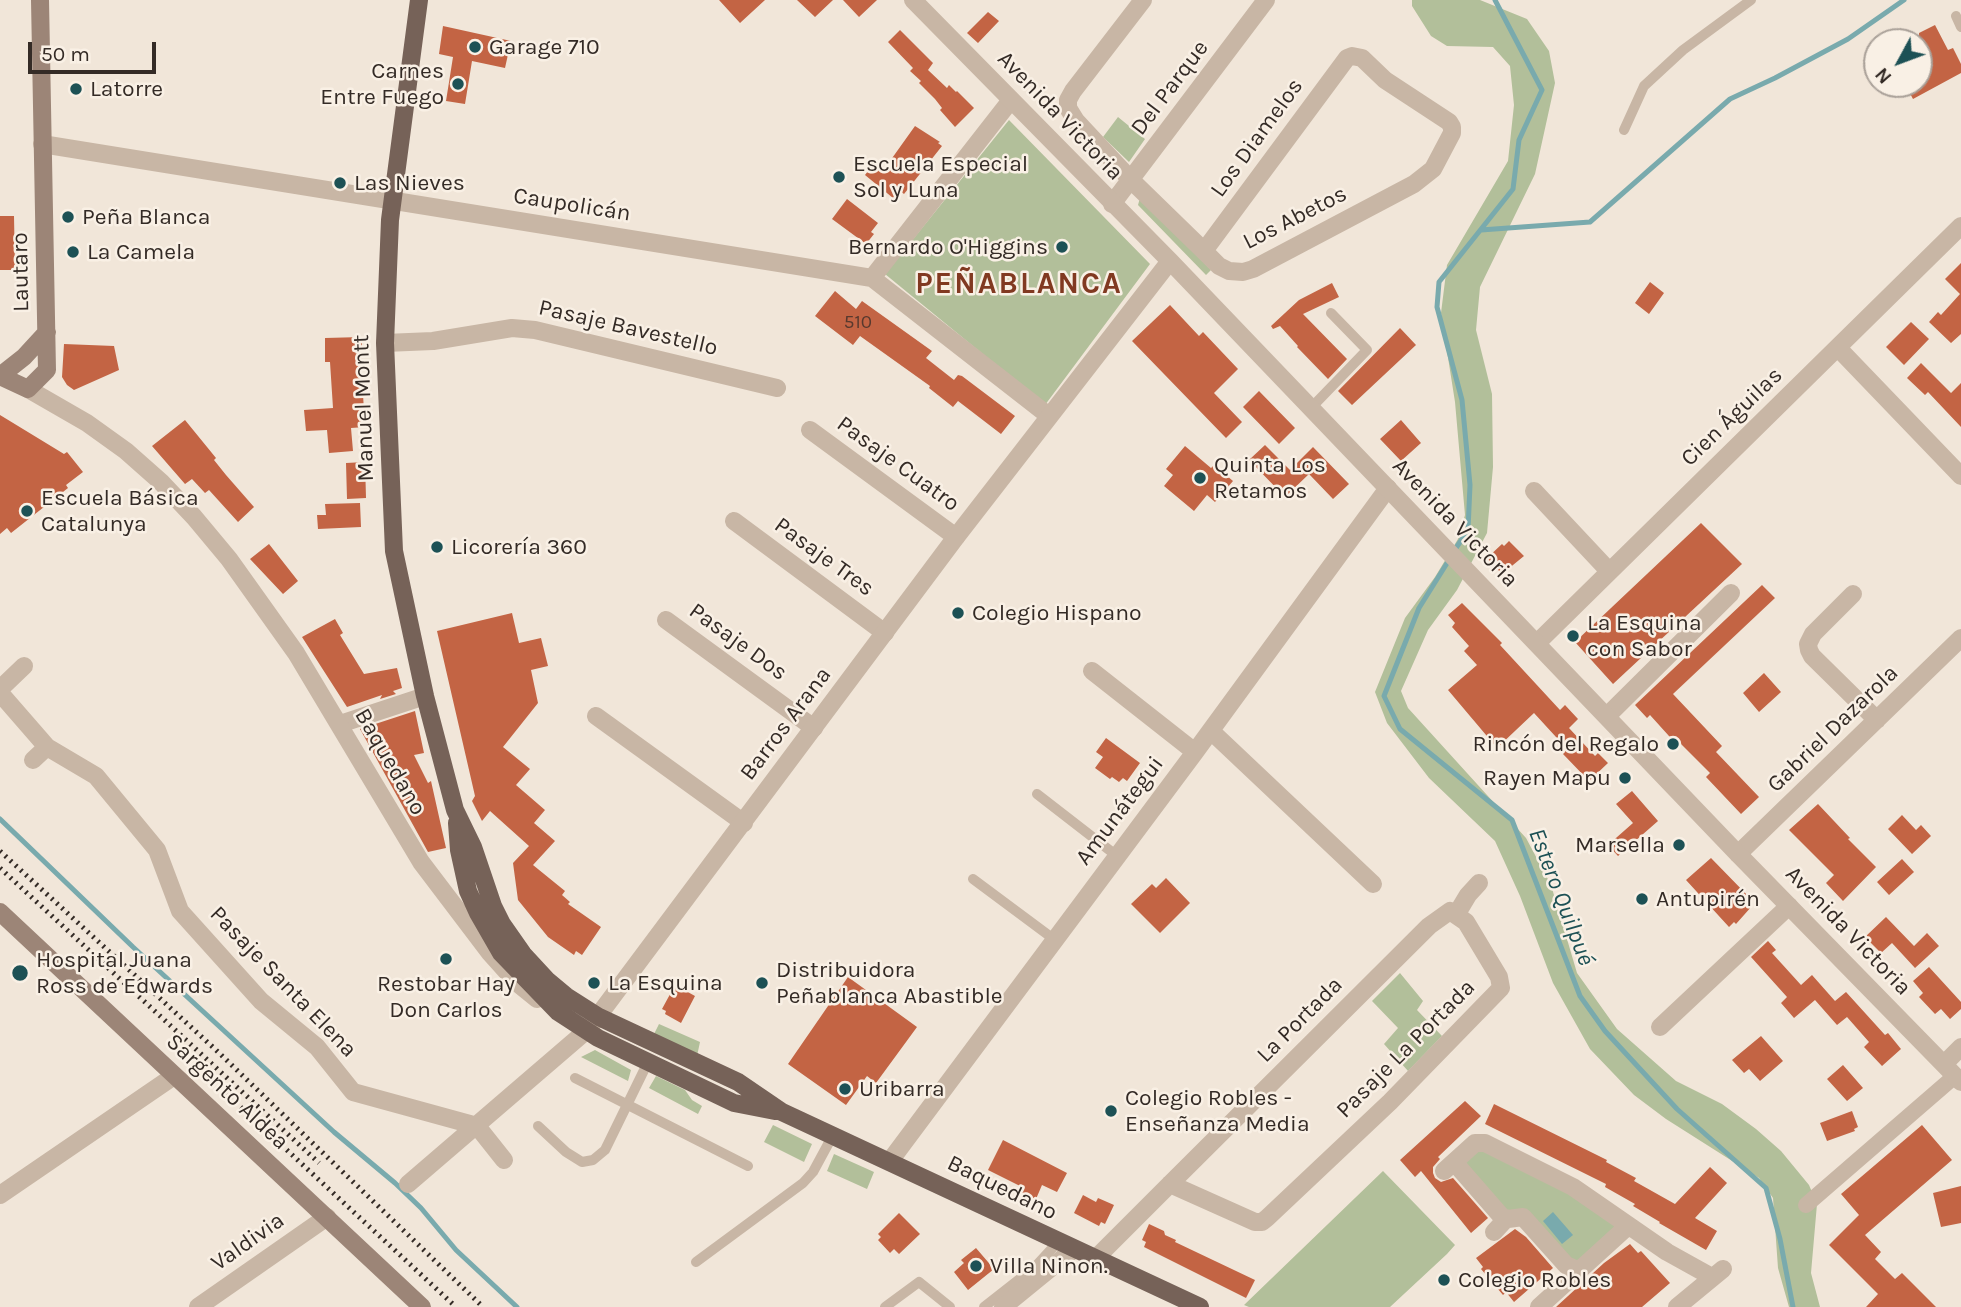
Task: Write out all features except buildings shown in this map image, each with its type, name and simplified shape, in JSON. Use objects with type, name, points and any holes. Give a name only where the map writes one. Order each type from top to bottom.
[{"type":"main road","name":"Lautaro","points":[[28,389],[47,370],[40,0]]},
{"type":"main road","name":"Manuel Montt","points":[[419,0],[391,201],[385,343],[394,551],[425,696],[456,810],[473,847],[492,906],[511,937],[548,981],[599,1017]]},
{"type":"main road","name":"Lautaro","points":[[0,376],[24,357],[47,332]]},
{"type":"main road","name":"Baquedano","points":[[0,376],[28,389]]},
{"type":"main road","name":"Manuel Montt","points":[[456,810],[459,850],[468,891],[478,913],[501,953],[558,1012]]},
{"type":"main road","name":"Sargento Aldea","points":[[0,912],[422,1307]]},
{"type":"main road","name":"Baquedano","points":[[558,1012],[586,1031],[734,1103],[782,1112]]},
{"type":"main road","name":"Baquedano","points":[[599,1017],[738,1083],[782,1112],[1200,1307]]},
{"type":"street","name":"Avenida Victoria","points":[[912,0],[1170,261],[1738,854],[1953,1074]]},
{"type":"street","name":"Los Abetos","points":[[1143,0],[1073,92],[1068,108],[1076,121],[1131,180],[1219,266],[1229,271],[1243,272],[1253,269],[1414,184],[1433,169],[1452,133],[1449,122],[1385,80],[1362,58],[1352,56]]},
{"type":"street","name":"Del Parque","points":[[1112,204],[1266,0]]},
{"type":"street","name":"Los Diamelos","points":[[1204,251],[1343,62],[1352,56]]},
{"type":"street","points":[[872,278],[1011,100]]},
{"type":"street","name":"Caupolicán","points":[[42,144],[872,278],[1049,416]]},
{"type":"street","name":"Cien Águilas","points":[[1537,643],[1961,226]]},
{"type":"street","name":"Barros Arana","points":[[408,1184],[599,1017],[956,537],[1170,261]]},
{"type":"street","name":"Pasaje Bavestello","points":[[385,343],[433,341],[512,328],[535,330],[777,388]]},
{"type":"street","points":[[1838,348],[1961,476]]},
{"type":"street","name":"Baquedano","points":[[28,389],[87,423],[126,451],[186,508],[264,606],[340,724],[421,862],[465,922],[516,982],[558,1012]]},
{"type":"street","name":"Pasaje Cuatro","points":[[810,430],[956,537]]},
{"type":"street","name":"Amunátegui","points":[[890,1161],[1211,731],[1388,488]]},
{"type":"street","points":[[1534,491],[1609,571]]},
{"type":"street","name":"Pasaje Tres","points":[[734,521],[885,633]]},
{"type":"street","points":[[1607,716],[1731,593]]},
{"type":"street","points":[[1853,594],[1813,634],[1808,644],[1809,650],[1877,720]]},
{"type":"street","name":"Pasaje Dos","points":[[666,620],[814,728]]},
{"type":"street","name":"Gabriel Dazarola","points":[[1738,854],[1961,638]]},
{"type":"street","name":"Pasaje Santa Elena","points":[[24,666],[0,691],[47,747],[96,776],[157,850],[180,911],[261,1001],[317,1048],[353,1092],[477,1126]]},
{"type":"street","points":[[1092,671],[1195,751]]},
{"type":"street","points":[[340,724],[425,696]]},
{"type":"street","points":[[596,716],[744,823]]},
{"type":"street","points":[[1211,731],[1373,884]]},
{"type":"street","points":[[33,760],[47,747]]},
{"type":"street","points":[[1456,915],[1479,883]]},
{"type":"street","points":[[1660,1027],[1789,906]]},
{"type":"street","name":"La Portada","points":[[1095,1259],[1429,926],[1450,911],[1456,915]]},
{"type":"street","name":"Pasaje La Portada","points":[[1170,1184],[1255,1222],[1262,1222],[1267,1218],[1390,1102],[1501,988],[1499,977],[1466,922],[1456,915]]},
{"type":"street","points":[[1806,1205],[1953,1074],[1961,1048]]},
{"type":"street","points":[[0,1195],[174,1076]]},
{"type":"street","points":[[477,1126],[504,1160]]},
{"type":"street","points":[[1577,1270],[1566,1265],[1523,1217],[1500,1225],[1449,1166],[1475,1143],[1485,1143],[1573,1187],[1667,1252],[1717,1273],[1677,1307]]},
{"type":"street","name":"Valdivia","points":[[198,1307],[327,1217]]},
{"type":"street","points":[[1539,1307],[1628,1226]]},
{"type":"street","points":[[1003,1307],[1066,1246]]},
{"type":"street","points":[[1667,1252],[1698,1289]]},
{"type":"lane","points":[[1624,130],[1644,86],[1683,50],[1751,0]]},
{"type":"lane","points":[[1956,16],[1961,27]]},
{"type":"lane","points":[[1310,409],[1367,350],[1331,313]]},
{"type":"lane","points":[[1037,794],[1117,856]]},
{"type":"lane","points":[[973,879],[1055,940]]},
{"type":"lane","points":[[538,1126],[574,1157],[583,1162],[593,1160],[605,1150],[649,1062]]},
{"type":"lane","points":[[575,1078],[748,1166]]},
{"type":"lane","points":[[696,1262],[803,1183],[813,1172],[832,1135]]},
{"type":"lane","points":[[984,1307],[1066,1246]]},
{"type":"lane","points":[[885,1307],[919,1282],[950,1307]]},
{"type":"green space","points":[[1412,0],[1480,0],[1527,19],[1549,51],[1555,83],[1535,174],[1480,287],[1476,330],[1492,394],[1493,467],[1487,533],[1457,590],[1428,630],[1401,691],[1408,708],[1526,838],[1551,885],[1577,973],[1617,1029],[1676,1081],[1722,1104],[1756,1129],[1781,1151],[1809,1185],[1817,1204],[1811,1273],[1820,1307],[1789,1307],[1778,1268],[1773,1198],[1759,1178],[1666,1119],[1634,1095],[1590,1049],[1553,983],[1520,896],[1495,841],[1429,778],[1387,723],[1375,692],[1405,618],[1458,539],[1465,515],[1455,402],[1441,313],[1447,265],[1508,161],[1514,105],[1510,66],[1493,47],[1447,46],[1431,36],[1412,6]]},
{"type":"green space","points":[[1118,117],[1145,139],[1129,162],[1103,137]]},
{"type":"green space","points":[[1009,120],[1150,264],[1045,405],[885,274]]},
{"type":"green space","points":[[1140,198],[1211,270],[1206,275],[1138,205]]},
{"type":"green space","points":[[1400,973],[1423,1001],[1417,1010],[1442,1036],[1408,1071],[1384,1044],[1398,1028],[1372,1001]]},
{"type":"green space","points":[[659,1024],[700,1042],[697,1056],[653,1036]]},
{"type":"green space","points":[[595,1050],[631,1070],[628,1081],[581,1057]]},
{"type":"green space","points":[[656,1076],[685,1090],[692,1100],[702,1106],[698,1114],[649,1088]]},
{"type":"green space","points":[[773,1125],[812,1144],[804,1162],[764,1142]]},
{"type":"green space","points":[[1479,1149],[1565,1187],[1618,1228],[1576,1265],[1510,1213],[1467,1169],[1465,1160]]},
{"type":"green space","points":[[834,1154],[874,1172],[867,1189],[827,1171]]},
{"type":"green space","points":[[1383,1171],[1455,1245],[1447,1254],[1390,1307],[1244,1305]]},
{"type":"water","points":[[1553,1212],[1573,1235],[1562,1244],[1543,1221]]},
{"type":"waterway","name":"Estero Quilpué","points":[[1454,551],[1468,530],[1470,485],[1462,400],[1437,307],[1439,282],[1513,189],[1519,140],[1542,90],[1495,0]]},
{"type":"waterway","points":[[1481,230],[1590,222],[1730,99],[1848,39],[1904,0]]},
{"type":"waterway","name":"Estero Quilpué","points":[[1449,560],[1419,608],[1384,696],[1400,729],[1512,820],[1580,996],[1605,1031],[1677,1109],[1766,1188],[1780,1239],[1793,1307]]},
{"type":"waterway","points":[[0,819],[133,947],[334,1132],[395,1183],[421,1208],[456,1250],[517,1307]]},
{"type":"railway","points":[[0,851],[216,1050],[483,1307]]},
{"type":"railway","points":[[0,868],[319,1163]]},
{"type":"railway","points":[[220,1088],[456,1307]]},
{"type":"place","name":"Garage 710","points":[[475,47]]},
{"type":"place","name":"Carnes Entre Fuego","points":[[458,84]]},
{"type":"place","name":"Latorre","points":[[76,89]]},
{"type":"place","name":"Escuela Especial Sol y Luna","points":[[839,177]]},
{"type":"place","name":"Las Nieves","points":[[340,183]]},
{"type":"place","name":"Peña Blanca","points":[[68,217]]},
{"type":"place","name":"Bernardo O'Higgins","points":[[1062,247]]},
{"type":"place","name":"La Camela","points":[[73,252]]},
{"type":"place","name":"Quinta Los Retamos","points":[[1200,478]]},
{"type":"place","name":"Escuela Básica Catalunya","points":[[27,511]]},
{"type":"place","name":"Licorería 360","points":[[437,547]]},
{"type":"place","name":"Colegio Hispano","points":[[958,613]]},
{"type":"place","name":"La Esquina con Sabor","points":[[1573,636]]},
{"type":"place","name":"Rincón del Regalo","points":[[1673,744]]},
{"type":"place","name":"Rayen Mapu","points":[[1625,778]]},
{"type":"place","name":"Marsella","points":[[1679,845]]},
{"type":"place","name":"Antupirén","points":[[1642,899]]},
{"type":"place","name":"Restobar Hay Don Carlos","points":[[446,959]]},
{"type":"place","name":"Hospital Juana Ross de Edwards","points":[[20,973]]},
{"type":"place","name":"La Esquina","points":[[594,983]]},
{"type":"place","name":"Distribuidora Peñablanca Abastible","points":[[762,983]]},
{"type":"place","name":"Uribarra","points":[[845,1089]]},
{"type":"place","name":"Colegio Robles - Enseñanza Media","points":[[1111,1111]]},
{"type":"place","name":"Villa Ninon.","points":[[976,1266]]},
{"type":"place","name":"Colegio Robles","points":[[1444,1280]]},
{"type":"district","name":"PEÑABLANCA","points":[[1019,284]]}]
